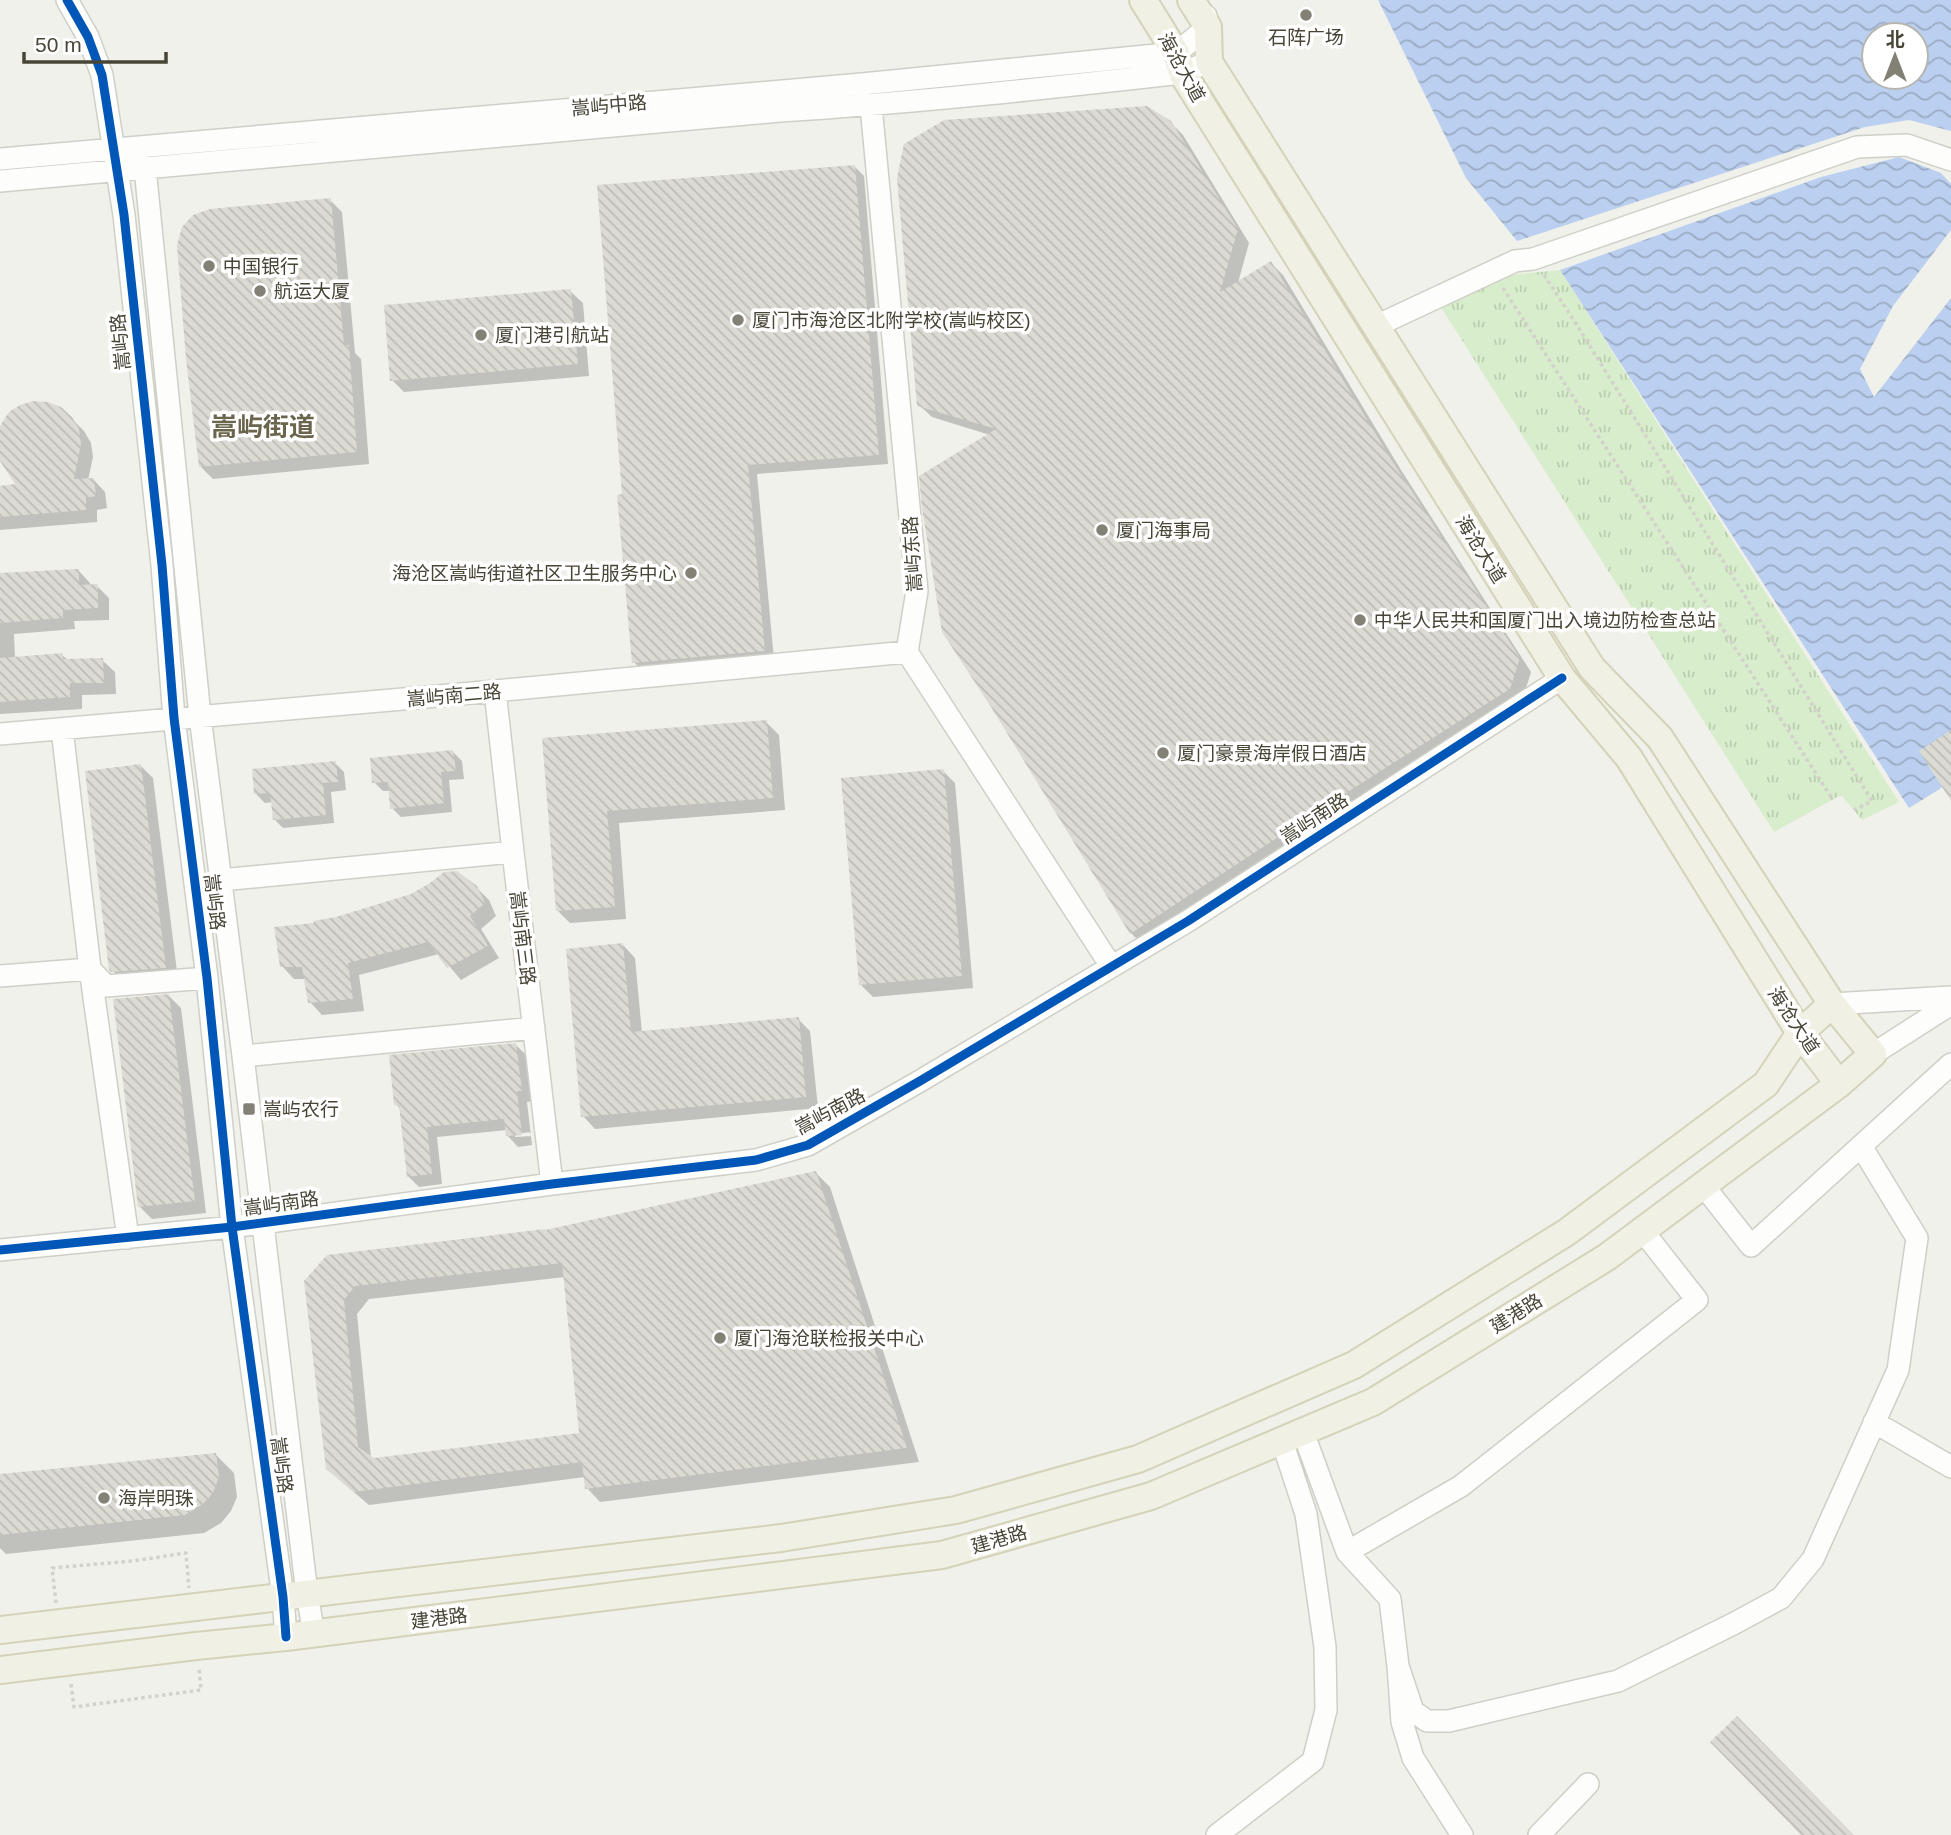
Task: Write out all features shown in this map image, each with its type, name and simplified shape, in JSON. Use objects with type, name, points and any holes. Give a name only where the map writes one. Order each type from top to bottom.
[{"type":"main road","name":"海沧大道","points":[[1143,0],[1179,63],[1562,678],[1629,758],[1800,1033],[1839,1084]]},
{"type":"main road","points":[[1191,0],[1208,27]]},
{"type":"main road","name":"海沧大道","points":[[1208,27],[1209,62],[1592,667],[1660,738],[1832,1004],[1873,1054]]},
{"type":"main road","name":"建港路","points":[[0,1630],[781,1538],[956,1510],[1138,1460],[1354,1365],[1567,1232],[1766,1084],[1800,1033],[1832,1004]]},
{"type":"main road","name":"建港路","points":[[0,1670],[314,1634],[942,1555],[1151,1496],[1373,1402],[1607,1257],[1839,1084],[1873,1054]]},
{"type":"street","name":"嵩屿路","points":[[67,0],[88,37],[102,75],[124,215],[160,552],[174,718],[207,978],[232,1227],[295,1595],[314,1634]]},
{"type":"street","points":[[1179,63],[1208,27],[1203,0]]},
{"type":"street","name":"嵩屿中路","points":[[143,158],[862,84],[1209,62]]},
{"type":"street","name":"嵩屿中路","points":[[0,159],[114,160],[871,106],[1179,63]]},
{"type":"street","name":"嵩屿东路","points":[[862,84],[871,106],[917,591],[907,652]]},
{"type":"street","points":[[1376,326],[1515,261],[1533,259],[1857,147],[1907,145],[1951,160]]},
{"type":"street","name":"嵩屿路","points":[[143,158],[200,716],[261,1223],[295,1595],[286,1637]]},
{"type":"street","name":"嵩屿中路","points":[[0,181],[114,160]]},
{"type":"street","points":[[907,652],[1111,967]]},
{"type":"street","name":"嵩屿南二路","points":[[0,734],[907,652]]},
{"type":"street","name":"嵩屿南路","points":[[0,1250],[232,1227],[756,1160],[808,1145],[1188,921],[1562,678]]},
{"type":"street","name":"嵩屿南三路","points":[[495,691],[552,1184]]},
{"type":"street","points":[[62,729],[90,969],[128,1238]]},
{"type":"street","points":[[221,880],[513,852]]},
{"type":"street","points":[[90,969],[106,986],[207,978]]},
{"type":"street","points":[[0,976],[90,969]]},
{"type":"street","points":[[1832,1004],[1951,997]]},
{"type":"street","points":[[1873,1054],[1951,1004]]},
{"type":"street","points":[[243,1056],[534,1028]]},
{"type":"street","points":[[1703,1185],[1751,1246],[1951,1064]]},
{"type":"street","points":[[1398,1666],[1413,1711],[1427,1721],[1449,1721],[1618,1681],[1781,1598],[1813,1559],[1898,1370],[1916,1238],[1861,1146]]},
{"type":"street","points":[[1347,1552],[1461,1486],[1697,1300],[1642,1230]]},
{"type":"street","points":[[1874,1422],[1951,1467]]},
{"type":"street","points":[[1293,1436],[1347,1552],[1390,1599],[1402,1722],[1413,1758],[1462,1835]]},
{"type":"street","points":[[1217,1835],[1313,1761],[1326,1710],[1325,1647],[1293,1436]]},
{"type":"street","points":[[1539,1835],[1588,1784]]},
{"type":"path","points":[[1533,259],[1871,801],[1854,810]]},
{"type":"path","points":[[1492,272],[1833,800]]},
{"type":"path","points":[[58,1623],[52,1567],[132,1561],[186,1553],[190,1608]]},
{"type":"path","points":[[74,1707],[201,1690]]},
{"type":"green space","points":[[1560,270],[1899,802],[1862,820],[1841,795],[1774,832],[1437,301],[1489,277]]},
{"type":"water","points":[[1378,0],[1951,0],[1951,131],[1909,120],[1865,127],[1517,241],[1466,178]]},
{"type":"water","points":[[1899,157],[1941,173],[1951,184],[1951,230],[1893,306],[1860,369],[1874,397],[1951,298],[1951,782],[1909,808],[1560,270],[1821,177]]},
{"type":"building","points":[[1147,106],[1171,121],[1238,229],[1220,292],[1271,261],[1389,456],[1520,658],[1510,689],[1130,934],[942,632],[919,476],[996,429],[917,406],[897,178],[904,144],[944,120]]},
{"type":"building","name":"厦门市海沧区北附学校(嵩屿校区)","points":[[855,165],[879,455],[748,465],[765,651],[632,663],[617,495],[622,494],[597,185]]},
{"type":"building","points":[[331,198],[344,345],[349,345],[357,452],[199,467],[186,359],[177,245],[182,227],[193,215],[210,209]]},
{"type":"building","name":"厦门港引航站","points":[[571,289],[578,364],[390,381],[384,305]]},
{"type":"building","points":[[33,401],[48,402],[61,407],[72,417],[79,429],[81,444],[74,479],[94,478],[96,496],[86,498],[86,510],[0,517],[0,486],[15,484],[0,461],[0,426],[9,412]]},
{"type":"building","points":[[79,569],[79,585],[98,584],[98,608],[63,610],[63,618],[0,623],[0,573]]},
{"type":"building","points":[[63,653],[63,659],[103,658],[104,683],[70,683],[70,697],[0,702],[0,658]]},
{"type":"building","points":[[767,720],[773,798],[607,811],[615,907],[556,911],[542,738]]},
{"type":"building","points":[[1951,730],[1951,801],[1919,751]]},
{"type":"building","points":[[453,750],[456,771],[441,772],[444,803],[390,809],[388,782],[372,783],[370,758]]},
{"type":"building","points":[[336,761],[338,782],[323,783],[326,815],[273,820],[270,793],[254,794],[252,769]]},
{"type":"building","points":[[141,764],[166,968],[111,972],[85,771]]},
{"type":"building","points":[[944,769],[962,976],[859,985],[841,778]]},
{"type":"building","points":[[457,871],[477,886],[485,903],[470,916],[488,946],[447,968],[428,942],[348,963],[353,999],[308,1003],[302,967],[280,967],[274,927],[314,923],[313,921],[336,917],[411,894],[444,872]]},
{"type":"building","points":[[623,943],[631,1032],[799,1017],[806,1097],[581,1117],[566,949]]},
{"type":"building","points":[[169,994],[195,1201],[138,1207],[113,999]]},
{"type":"building","points":[[516,1043],[522,1091],[517,1091],[522,1135],[506,1136],[504,1119],[427,1127],[432,1174],[407,1177],[399,1105],[394,1105],[389,1055]]},
{"type":"building","name":"厦门海沧联检报关中心","points":[[816,1171],[907,1448],[585,1489],[582,1462],[354,1492],[326,1469],[304,1281],[327,1255],[545,1230]],"holes":[[[562,1263],[579,1433],[374,1458],[358,1447],[344,1300],[355,1286]]]},
{"type":"building","name":"海岸明珠","points":[[216,1453],[219,1477],[213,1493],[203,1504],[185,1515],[0,1535],[0,1474]]},
{"type":"building","points":[[1737,1716],[1854,1835],[1801,1835],[1710,1742]]},
{"type":"cycle path","points":[[67,0],[88,37],[102,75],[124,215],[162,565],[174,718],[207,978],[232,1227],[283,1597],[286,1637]]},
{"type":"cycle path","points":[[0,1250],[232,1227],[756,1160],[808,1145],[1188,921],[1562,678]]},
{"type":"place","name":"石阵广场","points":[[1306,15]]},
{"type":"place","name":"中国银行","points":[[209,266]]},
{"type":"place","name":"航运大厦","points":[[260,291]]},
{"type":"place","name":"厦门市海沧区北附学校(嵩屿校区)","points":[[738,320]]},
{"type":"place","name":"厦门港引航站","points":[[481,335]]},
{"type":"place","name":"厦门海事局","points":[[1102,530]]},
{"type":"place","name":"海沧区嵩屿街道社区卫生服务中心","points":[[691,573]]},
{"type":"place","name":"中华人民共和国厦门出入境边防检查总站","points":[[1360,620]]},
{"type":"place","name":"厦门豪景海岸假日酒店","points":[[1163,753]]},
{"type":"place","name":"嵩屿农行","points":[[249,1109]]},
{"type":"place","name":"厦门海沧联检报关中心","points":[[720,1338]]},
{"type":"place","name":"海岸明珠","points":[[104,1498]]},
{"type":"district","name":"嵩屿街道","points":[[263,427]]}]
